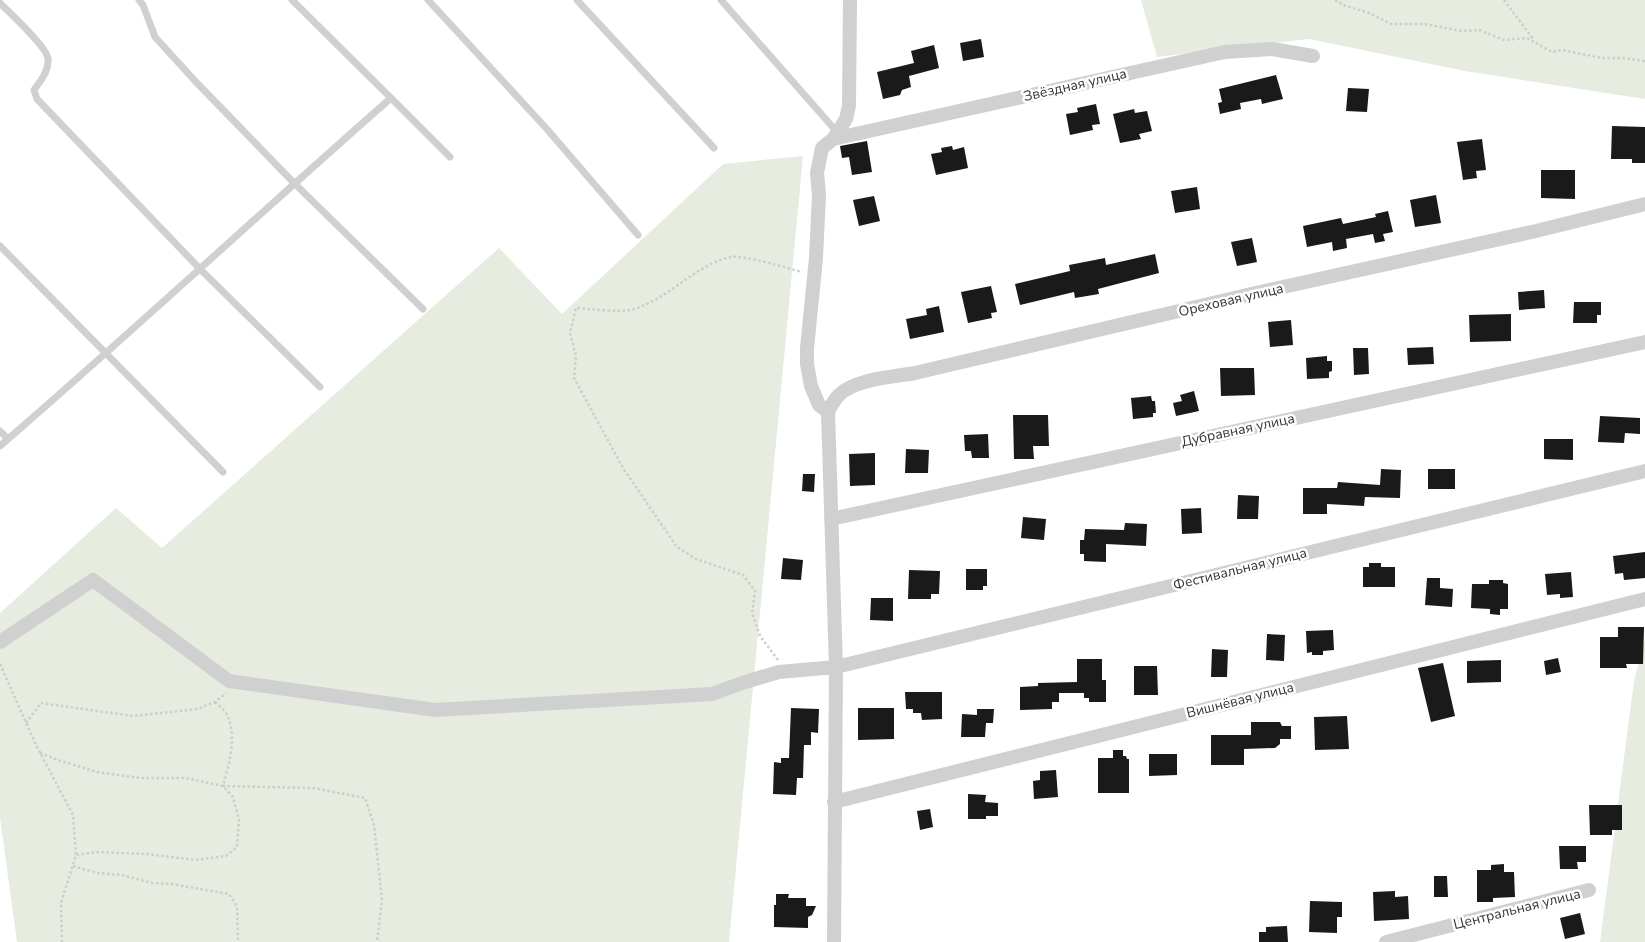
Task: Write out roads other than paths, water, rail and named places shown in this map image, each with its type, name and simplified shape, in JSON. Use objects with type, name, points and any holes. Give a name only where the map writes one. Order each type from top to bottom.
[{"type":"street","points":[[834,942],[836,667],[828,412],[819,404],[811,386],[807,364],[807,348],[819,195],[818,160],[822,148],[836,136],[846,119],[849,106],[850,0]]},
{"type":"street","name":"Звёздная улица","points":[[836,136],[1225,52],[1272,49],[1314,56]]},
{"type":"street","name":"Ореховая улица","points":[[828,412],[838,396],[846,389],[867,382],[915,373],[1536,231],[1645,204]]},
{"type":"street","name":"Дубравная улица","points":[[831,519],[1645,342]]},
{"type":"street","name":"Фестивальная улица","points":[[0,642],[93,580],[228,681],[435,710],[712,694],[780,672],[836,667],[1645,471]]},
{"type":"street","name":"Вишнёвая улица","points":[[834,802],[1645,599]]},
{"type":"street","name":"Центральная улица","points":[[1386,942],[1589,890]]},
{"type":"lane","points":[[139,0],[143,5],[155,37],[196,82],[294,183],[423,309]]},
{"type":"lane","points":[[292,0],[450,157]]},
{"type":"lane","points":[[428,0],[546,128],[638,236]]},
{"type":"lane","points":[[577,0],[714,148]]},
{"type":"lane","points":[[721,0],[836,136]]},
{"type":"lane","points":[[0,3],[43,47],[48,57],[47,72],[34,90],[37,99],[200,268],[320,387]]},
{"type":"lane","points":[[0,446],[106,354],[294,183],[391,98]]},
{"type":"lane","points":[[0,246],[223,472]]},
{"type":"lane","points":[[0,431],[8,439]]}]
